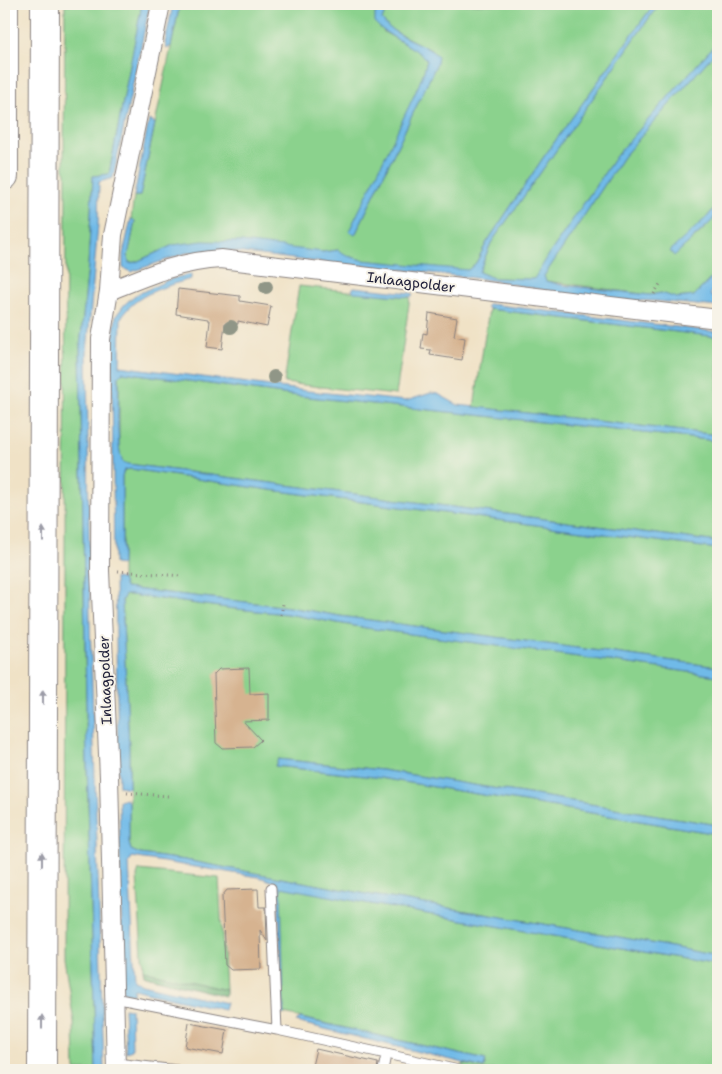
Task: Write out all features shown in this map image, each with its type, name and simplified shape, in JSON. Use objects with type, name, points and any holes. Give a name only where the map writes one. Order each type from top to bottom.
[{"type":"highway","points":[[4,4],[4,176]]},
{"type":"highway","points":[[42,1070],[45,4]]},
{"type":"street","name":"Inlaagpolder","points":[[116,1066],[109,791],[100,571],[100,339],[109,291],[113,236],[161,4]]},
{"type":"street","name":"Inlaagpolder","points":[[109,291],[174,266],[204,260],[221,260],[718,319]]},
{"type":"lane","points":[[271,888],[277,1030]]},
{"type":"lane","points":[[114,998],[277,1030],[458,1070]]},
{"type":"lane","points":[[383,1070],[386,1055]]},
{"type":"lane","points":[[116,1066],[176,1070]]},
{"type":"path","points":[[654,292],[660,284]]},
{"type":"path","points":[[100,571],[122,570],[182,576]]},
{"type":"path","points":[[281,615],[283,604]]},
{"type":"path","points":[[109,791],[168,796]]},
{"type":"green space","points":[[65,4],[142,4],[109,174],[93,176],[88,266],[80,347],[87,765],[96,1070],[75,1070],[74,1022],[64,958]]},
{"type":"green space","points":[[180,4],[381,4],[375,14],[384,32],[418,51],[427,60],[413,98],[350,230],[355,235],[437,63],[431,50],[388,28],[382,20],[388,4],[654,4],[543,158],[487,242],[476,263],[468,270],[462,271],[362,260],[348,256],[338,250],[323,252],[173,245],[136,262],[129,263],[128,256],[135,221],[131,219],[134,196],[140,196]]},
{"type":"green space","points":[[659,4],[718,4],[718,41],[616,156],[550,253],[535,279],[493,278],[479,272],[491,243]]},
{"type":"green space","points":[[718,49],[718,203],[708,216],[671,252],[674,255],[686,245],[703,230],[718,212],[718,271],[694,296],[676,298],[661,293],[650,295],[546,281],[544,276],[623,157]]},
{"type":"green space","points":[[299,286],[410,297],[396,395],[284,383]]},
{"type":"green space","points":[[489,309],[718,337],[718,435],[474,407]]},
{"type":"green space","points":[[123,372],[290,395],[718,441],[718,542],[128,464],[123,462],[119,455],[119,376]]},
{"type":"green space","points":[[131,469],[263,489],[718,549],[718,667],[340,616],[289,607],[125,588],[122,579],[122,476],[124,470]]},
{"type":"green space","points":[[125,595],[287,614],[366,628],[718,676],[718,825],[382,770],[278,759],[275,766],[374,777],[718,834],[718,956],[185,860],[140,854],[131,850],[129,843],[129,748],[122,600]]},
{"type":"green space","points":[[139,870],[219,878],[225,990],[143,970],[137,876]]},
{"type":"green space","points":[[280,886],[371,904],[718,965],[718,1070],[535,1070],[518,1067],[517,1070],[462,1070],[463,1064],[484,1068],[486,1060],[284,1014]]},
{"type":"green space","points":[[143,970],[225,990],[225,996],[149,977],[144,975]]},
{"type":"water","points":[[142,4],[150,4],[113,178],[99,182],[98,225],[87,352],[90,621],[104,1070],[96,1070],[87,765],[80,347],[88,266],[93,176],[109,174]]},
{"type":"water","points":[[173,4],[180,4],[171,46],[167,49],[165,43]]},
{"type":"water","points":[[381,4],[388,4],[382,20],[387,26],[438,56],[437,63],[355,235],[349,231],[416,92],[427,60],[375,23],[375,14]]},
{"type":"water","points":[[654,4],[659,4],[491,243],[479,272],[493,278],[534,279],[616,156],[718,41],[718,49],[623,157],[544,276],[546,281],[562,285],[650,295],[661,293],[677,298],[694,296],[718,271],[718,283],[710,295],[718,300],[718,307],[566,294],[483,279],[220,250],[186,253],[131,272],[123,268],[123,254],[131,219],[135,221],[128,256],[129,263],[136,262],[173,245],[203,241],[242,242],[323,252],[338,250],[348,256],[362,260],[468,270],[476,263],[487,242],[543,158]]},
{"type":"water","points":[[149,120],[155,123],[140,196],[134,196]]},
{"type":"water","points":[[718,203],[718,212],[712,221],[674,256],[670,251],[708,216]]},
{"type":"water","points":[[191,274],[191,279],[152,292],[134,303],[127,310],[121,318],[120,366],[308,391],[406,401],[431,393],[438,394],[458,405],[718,435],[718,441],[290,395],[123,372],[119,376],[118,421],[119,445],[123,462],[718,542],[718,549],[263,489],[131,469],[124,470],[122,476],[122,565],[114,564],[112,373],[116,316],[134,296],[168,280]]},
{"type":"water","points":[[354,287],[411,293],[413,295],[410,297],[354,292],[352,290]]},
{"type":"water","points":[[489,304],[718,332],[718,337],[489,309],[486,307]]},
{"type":"water","points":[[115,578],[122,579],[125,588],[289,607],[340,616],[718,667],[718,676],[366,628],[287,614],[125,595],[122,600],[129,788],[119,786]]},
{"type":"water","points":[[278,759],[382,770],[718,825],[718,834],[374,777],[275,766]]},
{"type":"water","points":[[126,799],[129,803],[129,843],[131,850],[140,854],[185,860],[372,895],[614,936],[718,956],[718,965],[281,887],[284,1014],[282,1016],[278,883],[259,877],[132,857],[129,863],[135,980],[143,984],[226,1003],[224,1010],[134,989],[133,994],[123,992],[119,801]]},
{"type":"water","points":[[124,1008],[131,1009],[132,1050],[126,1052]]},
{"type":"water","points":[[300,1018],[486,1060],[484,1068],[296,1022]]},
{"type":"building","points":[[178,289],[240,296],[240,301],[271,306],[267,327],[238,321],[238,324],[225,323],[222,349],[207,347],[210,321],[208,319],[176,314]]},
{"type":"building","points":[[429,313],[457,318],[454,336],[465,338],[462,360],[430,355],[431,350],[421,349],[423,333],[427,334]]},
{"type":"building","points":[[249,668],[250,694],[269,693],[269,720],[243,721],[261,740],[253,747],[222,748],[216,743],[214,674],[219,669]]},
{"type":"building","points":[[258,889],[259,907],[266,907],[267,941],[260,930],[261,969],[231,970],[225,965],[222,896],[227,890]]},
{"type":"building","points":[[189,1023],[227,1030],[223,1054],[185,1047]]},
{"type":"building","points":[[316,1049],[378,1063],[377,1070],[311,1070]]}]
